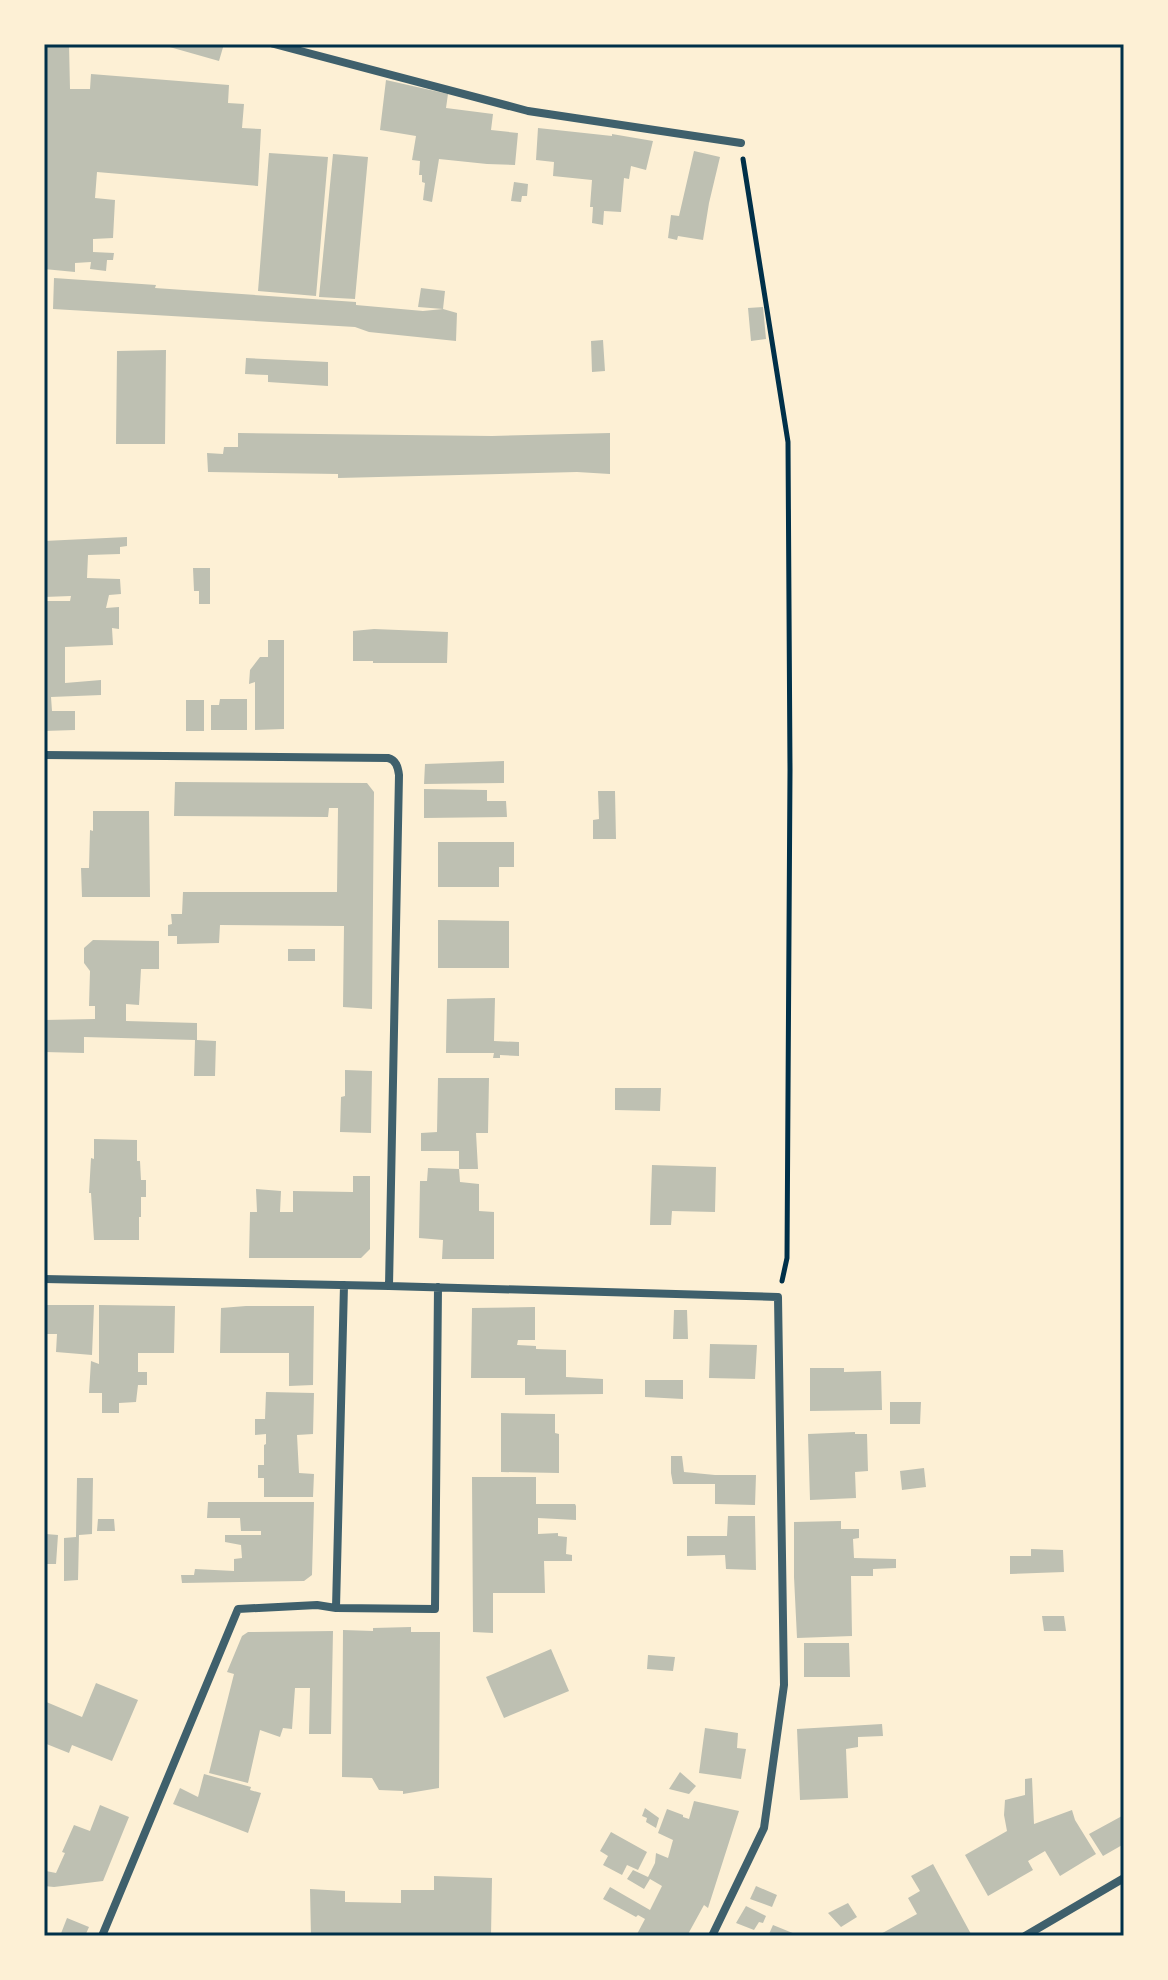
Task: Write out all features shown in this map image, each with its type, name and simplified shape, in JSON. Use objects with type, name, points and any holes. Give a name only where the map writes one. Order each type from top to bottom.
[{"type":"street","points":[[274,44],[528,111],[741,143]]},
{"type":"street","points":[[44,755],[393,759],[399,775],[389,1286]]},
{"type":"street","points":[[44,1279],[778,1297],[784,1685],[764,1828],[712,1936]]},
{"type":"street","points":[[336,1608],[344,1285]]},
{"type":"street","points":[[102,1936],[238,1609],[317,1605],[435,1609],[438,1287]]},
{"type":"street","points":[[1025,1936],[1124,1878]]},
{"type":"path","points":[[741,143],[788,442],[788,1242],[778,1297]]},
{"type":"building","points":[[44,44],[69,44],[70,89],[90,89],[91,74],[229,85],[228,103],[244,104],[242,128],[261,129],[258,186],[97,172],[95,198],[115,200],[113,238],[93,239],[93,252],[114,253],[113,260],[107,260],[106,271],[90,269],[91,262],[75,263],[75,272],[44,269]]},
{"type":"building","points":[[159,44],[224,44],[219,61]]},
{"type":"building","points":[[386,80],[448,94],[446,108],[493,114],[491,130],[518,133],[515,165],[439,159],[432,202],[423,200],[425,183],[419,175],[420,161],[412,160],[416,136],[380,130]]},
{"type":"building","points":[[538,128],[653,141],[646,170],[631,166],[629,179],[624,178],[621,212],[604,211],[603,225],[592,223],[592,180],[553,176],[554,162],[536,160]]},
{"type":"building","points":[[694,151],[720,157],[703,240],[678,236],[677,240],[668,238],[671,215],[679,216]]},
{"type":"building","points":[[269,153],[328,157],[316,296],[258,291]]},
{"type":"building","points":[[333,154],[368,157],[355,299],[319,297]]},
{"type":"building","points":[[514,182],[528,184],[527,196],[522,196],[521,202],[511,201]]},
{"type":"building","points":[[54,278],[356,302],[356,305],[423,311],[443,309],[457,313],[456,341],[369,332],[355,327],[53,309]]},
{"type":"building","points":[[421,288],[445,291],[443,309],[418,307]]},
{"type":"building","points":[[763,307],[766,339],[751,341],[748,308]]},
{"type":"building","points":[[603,340],[605,371],[592,372],[591,341]]},
{"type":"building","points":[[166,350],[165,444],[116,444],[117,351]]},
{"type":"building","points":[[246,358],[328,362],[328,386],[268,382],[268,375],[245,374]]},
{"type":"building","points":[[238,433],[492,436],[610,433],[610,474],[577,472],[338,478],[338,474],[208,472],[207,453],[223,454],[224,447],[238,447]]},
{"type":"building","points":[[127,537],[127,546],[120,547],[120,554],[88,555],[87,578],[120,579],[121,594],[109,595],[106,608],[119,607],[119,629],[112,628],[113,645],[65,647],[65,683],[101,680],[101,695],[51,697],[52,711],[75,711],[75,730],[44,731],[44,601],[70,601],[71,596],[44,597],[44,541]]},
{"type":"building","points":[[193,568],[210,568],[210,604],[199,604],[199,591],[194,591]]},
{"type":"building","points":[[353,631],[448,632],[447,663],[353,661]]},
{"type":"building","points":[[268,640],[284,640],[284,729],[255,730],[255,682],[249,684],[250,670],[260,657],[268,657]]},
{"type":"building","points":[[220,699],[247,699],[247,730],[211,730],[211,705],[219,705]]},
{"type":"building","points":[[186,700],[204,700],[204,731],[186,731]]},
{"type":"building","points":[[504,761],[504,783],[424,784],[425,764]]},
{"type":"building","points":[[175,782],[367,783],[374,792],[372,1009],[343,1007],[344,926],[220,925],[219,943],[177,944],[177,936],[168,936],[171,914],[182,914],[183,892],[337,892],[338,808],[329,808],[328,817],[174,816]]},
{"type":"building","points":[[424,789],[487,790],[487,801],[506,801],[507,817],[424,818]]},
{"type":"building","points":[[598,791],[615,791],[616,839],[593,839],[593,820],[599,819]]},
{"type":"building","points":[[93,811],[149,811],[150,897],[82,897],[81,868],[89,868]]},
{"type":"building","points":[[438,842],[514,842],[514,867],[499,867],[499,887],[438,887]]},
{"type":"building","points":[[438,920],[509,921],[509,968],[438,968]]},
{"type":"building","points":[[93,940],[159,941],[159,969],[141,969],[139,1005],[126,1004],[126,1021],[197,1023],[197,1040],[216,1041],[215,1076],[194,1076],[195,1040],[84,1037],[84,1053],[44,1052],[44,1020],[95,1019],[95,1006],[89,1006],[90,971],[84,963],[84,948]]},
{"type":"building","points":[[288,949],[315,949],[315,961],[288,961]]},
{"type":"building","points":[[495,998],[494,1041],[519,1042],[519,1056],[500,1055],[500,1058],[493,1058],[494,1053],[446,1053],[447,999]]},
{"type":"building","points":[[345,1070],[372,1071],[371,1133],[340,1132]]},
{"type":"building","points":[[438,1078],[489,1078],[488,1133],[476,1133],[478,1169],[459,1169],[459,1151],[421,1151],[421,1133],[437,1132]]},
{"type":"building","points":[[615,1088],[661,1088],[660,1111],[615,1110]]},
{"type":"building","points":[[94,1139],[137,1140],[141,1180],[146,1180],[146,1197],[141,1197],[139,1240],[94,1240],[89,1193]]},
{"type":"building","points":[[652,1165],[716,1167],[715,1212],[672,1211],[671,1225],[650,1225]]},
{"type":"building","points":[[428,1168],[459,1169],[460,1182],[479,1184],[479,1211],[494,1212],[494,1259],[442,1259],[443,1240],[419,1238],[420,1181],[427,1181]]},
{"type":"building","points":[[353,1176],[370,1176],[370,1249],[361,1258],[249,1258],[250,1212],[257,1212],[256,1189],[281,1191],[280,1212],[293,1212],[293,1191],[353,1192]]},
{"type":"building","points":[[44,1305],[94,1305],[92,1355],[56,1352],[57,1334],[44,1334]]},
{"type":"building","points":[[99,1305],[175,1306],[174,1353],[138,1353],[138,1372],[147,1372],[147,1385],[138,1385],[136,1402],[119,1403],[119,1413],[102,1413],[102,1393],[89,1393],[91,1361],[99,1364]]},
{"type":"building","points":[[314,1306],[313,1385],[289,1386],[289,1353],[220,1353],[221,1308]]},
{"type":"building","points":[[535,1307],[535,1340],[518,1340],[517,1345],[566,1350],[566,1377],[603,1379],[603,1394],[525,1395],[525,1378],[471,1378],[472,1308]]},
{"type":"building","points":[[674,1310],[687,1310],[688,1339],[673,1339]]},
{"type":"building","points":[[710,1344],[757,1345],[755,1379],[709,1378]]},
{"type":"building","points":[[810,1368],[844,1368],[844,1372],[881,1371],[882,1410],[810,1411]]},
{"type":"building","points":[[645,1380],[683,1380],[683,1399],[645,1397]]},
{"type":"building","points":[[266,1392],[314,1393],[313,1434],[297,1435],[299,1473],[314,1474],[313,1497],[264,1497],[264,1478],[258,1478],[258,1465],[264,1465],[266,1434],[255,1435],[255,1419],[265,1419]]},
{"type":"building","points":[[890,1402],[921,1402],[920,1424],[890,1424]]},
{"type":"building","points":[[501,1413],[555,1414],[555,1433],[559,1434],[559,1473],[501,1472]]},
{"type":"building","points":[[808,1434],[867,1434],[868,1471],[855,1472],[856,1498],[810,1500]]},
{"type":"building","points":[[671,1456],[682,1456],[684,1472],[756,1475],[755,1505],[715,1504],[715,1484],[673,1484]]},
{"type":"building","points":[[924,1468],[926,1487],[902,1490],[900,1471]]},
{"type":"building","points":[[472,1477],[536,1477],[536,1504],[576,1506],[576,1520],[538,1518],[538,1534],[558,1533],[558,1536],[567,1537],[566,1554],[572,1555],[572,1561],[544,1561],[545,1593],[493,1593],[493,1633],[473,1632]]},
{"type":"building","points":[[77,1478],[93,1478],[92,1534],[79,1535],[78,1580],[64,1581],[64,1538],[76,1537]]},
{"type":"building","points":[[208,1502],[314,1502],[312,1575],[304,1581],[182,1583],[181,1575],[194,1575],[195,1569],[234,1571],[234,1559],[242,1558],[241,1545],[225,1542],[225,1535],[261,1535],[261,1531],[241,1531],[240,1518],[207,1518]]},
{"type":"building","points":[[728,1516],[755,1516],[756,1570],[726,1569],[725,1555],[687,1556],[687,1536],[727,1536]]},
{"type":"building","points":[[98,1519],[114,1519],[115,1531],[97,1531]]},
{"type":"building","points":[[841,1521],[841,1529],[859,1529],[859,1538],[853,1539],[854,1558],[896,1559],[896,1568],[873,1569],[873,1576],[851,1576],[852,1636],[797,1638],[794,1522]]},
{"type":"building","points":[[46,1534],[58,1535],[56,1564],[44,1564]]},
{"type":"building","points":[[1031,1549],[1063,1550],[1064,1572],[1010,1574],[1010,1556],[1031,1556]]},
{"type":"building","points":[[1042,1616],[1064,1616],[1066,1631],[1044,1631]]},
{"type":"building","points":[[411,1627],[411,1632],[440,1632],[439,1788],[403,1794],[403,1791],[379,1790],[372,1778],[342,1777],[343,1630]]},
{"type":"building","points":[[333,1631],[331,1734],[309,1734],[310,1688],[295,1688],[292,1729],[283,1728],[280,1737],[260,1730],[248,1783],[209,1773],[234,1674],[227,1672],[242,1636],[248,1632]]},
{"type":"building","points":[[804,1643],[849,1643],[850,1677],[804,1677]]},
{"type":"building","points":[[551,1649],[569,1691],[504,1718],[486,1677]]},
{"type":"building","points":[[648,1655],[675,1657],[673,1671],[647,1669]]},
{"type":"building","points":[[96,1683],[138,1700],[112,1761],[72,1745],[69,1753],[44,1743],[44,1701],[82,1717]]},
{"type":"building","points":[[882,1724],[883,1736],[858,1737],[858,1747],[846,1749],[848,1798],[800,1800],[797,1729]]},
{"type":"building","points":[[705,1728],[738,1733],[737,1748],[746,1749],[741,1779],[699,1773]]},
{"type":"building","points":[[680,1772],[696,1786],[689,1794],[669,1789]]},
{"type":"building","points":[[204,1774],[251,1787],[250,1790],[261,1793],[248,1833],[173,1804],[180,1788],[198,1797]]},
{"type":"building","points":[[1032,1778],[1034,1824],[1072,1810],[1096,1854],[1060,1876],[1045,1851],[1028,1861],[1033,1870],[988,1896],[965,1855],[1007,1831],[1005,1800],[1025,1795],[1025,1779]]},
{"type":"building","points":[[694,1801],[739,1811],[708,1908],[704,1905],[687,1936],[636,1936],[645,1919],[603,1899],[610,1887],[650,1910],[662,1886],[650,1879],[644,1889],[627,1879],[633,1870],[648,1877],[656,1853],[668,1858],[673,1840],[658,1833],[667,1809],[689,1819]]},
{"type":"building","points":[[100,1805],[129,1817],[103,1881],[44,1886],[46,1871],[56,1873],[74,1825],[90,1831]]},
{"type":"building","points":[[645,1808],[659,1818],[656,1828],[642,1816]]},
{"type":"building","points":[[1122,1816],[1124,1844],[1103,1856],[1089,1834]]},
{"type":"building","points":[[611,1832],[647,1852],[638,1870],[627,1865],[622,1875],[603,1865],[608,1856],[600,1851]]},
{"type":"building","points":[[933,1864],[971,1934],[877,1936],[917,1914],[908,1898],[920,1891],[911,1876]]},
{"type":"building","points":[[434,1876],[492,1878],[491,1936],[311,1936],[310,1889],[345,1891],[345,1902],[401,1903],[401,1890],[434,1890]]},
{"type":"building","points":[[756,1886],[777,1895],[772,1907],[750,1899]]},
{"type":"building","points":[[848,1903],[857,1917],[841,1927],[828,1913]]},
{"type":"building","points":[[746,1906],[766,1916],[754,1930],[736,1923]]},
{"type":"building","points":[[67,1918],[89,1927],[85,1936],[60,1936]]},
{"type":"building","points":[[773,1925],[800,1936],[769,1934]]}]
